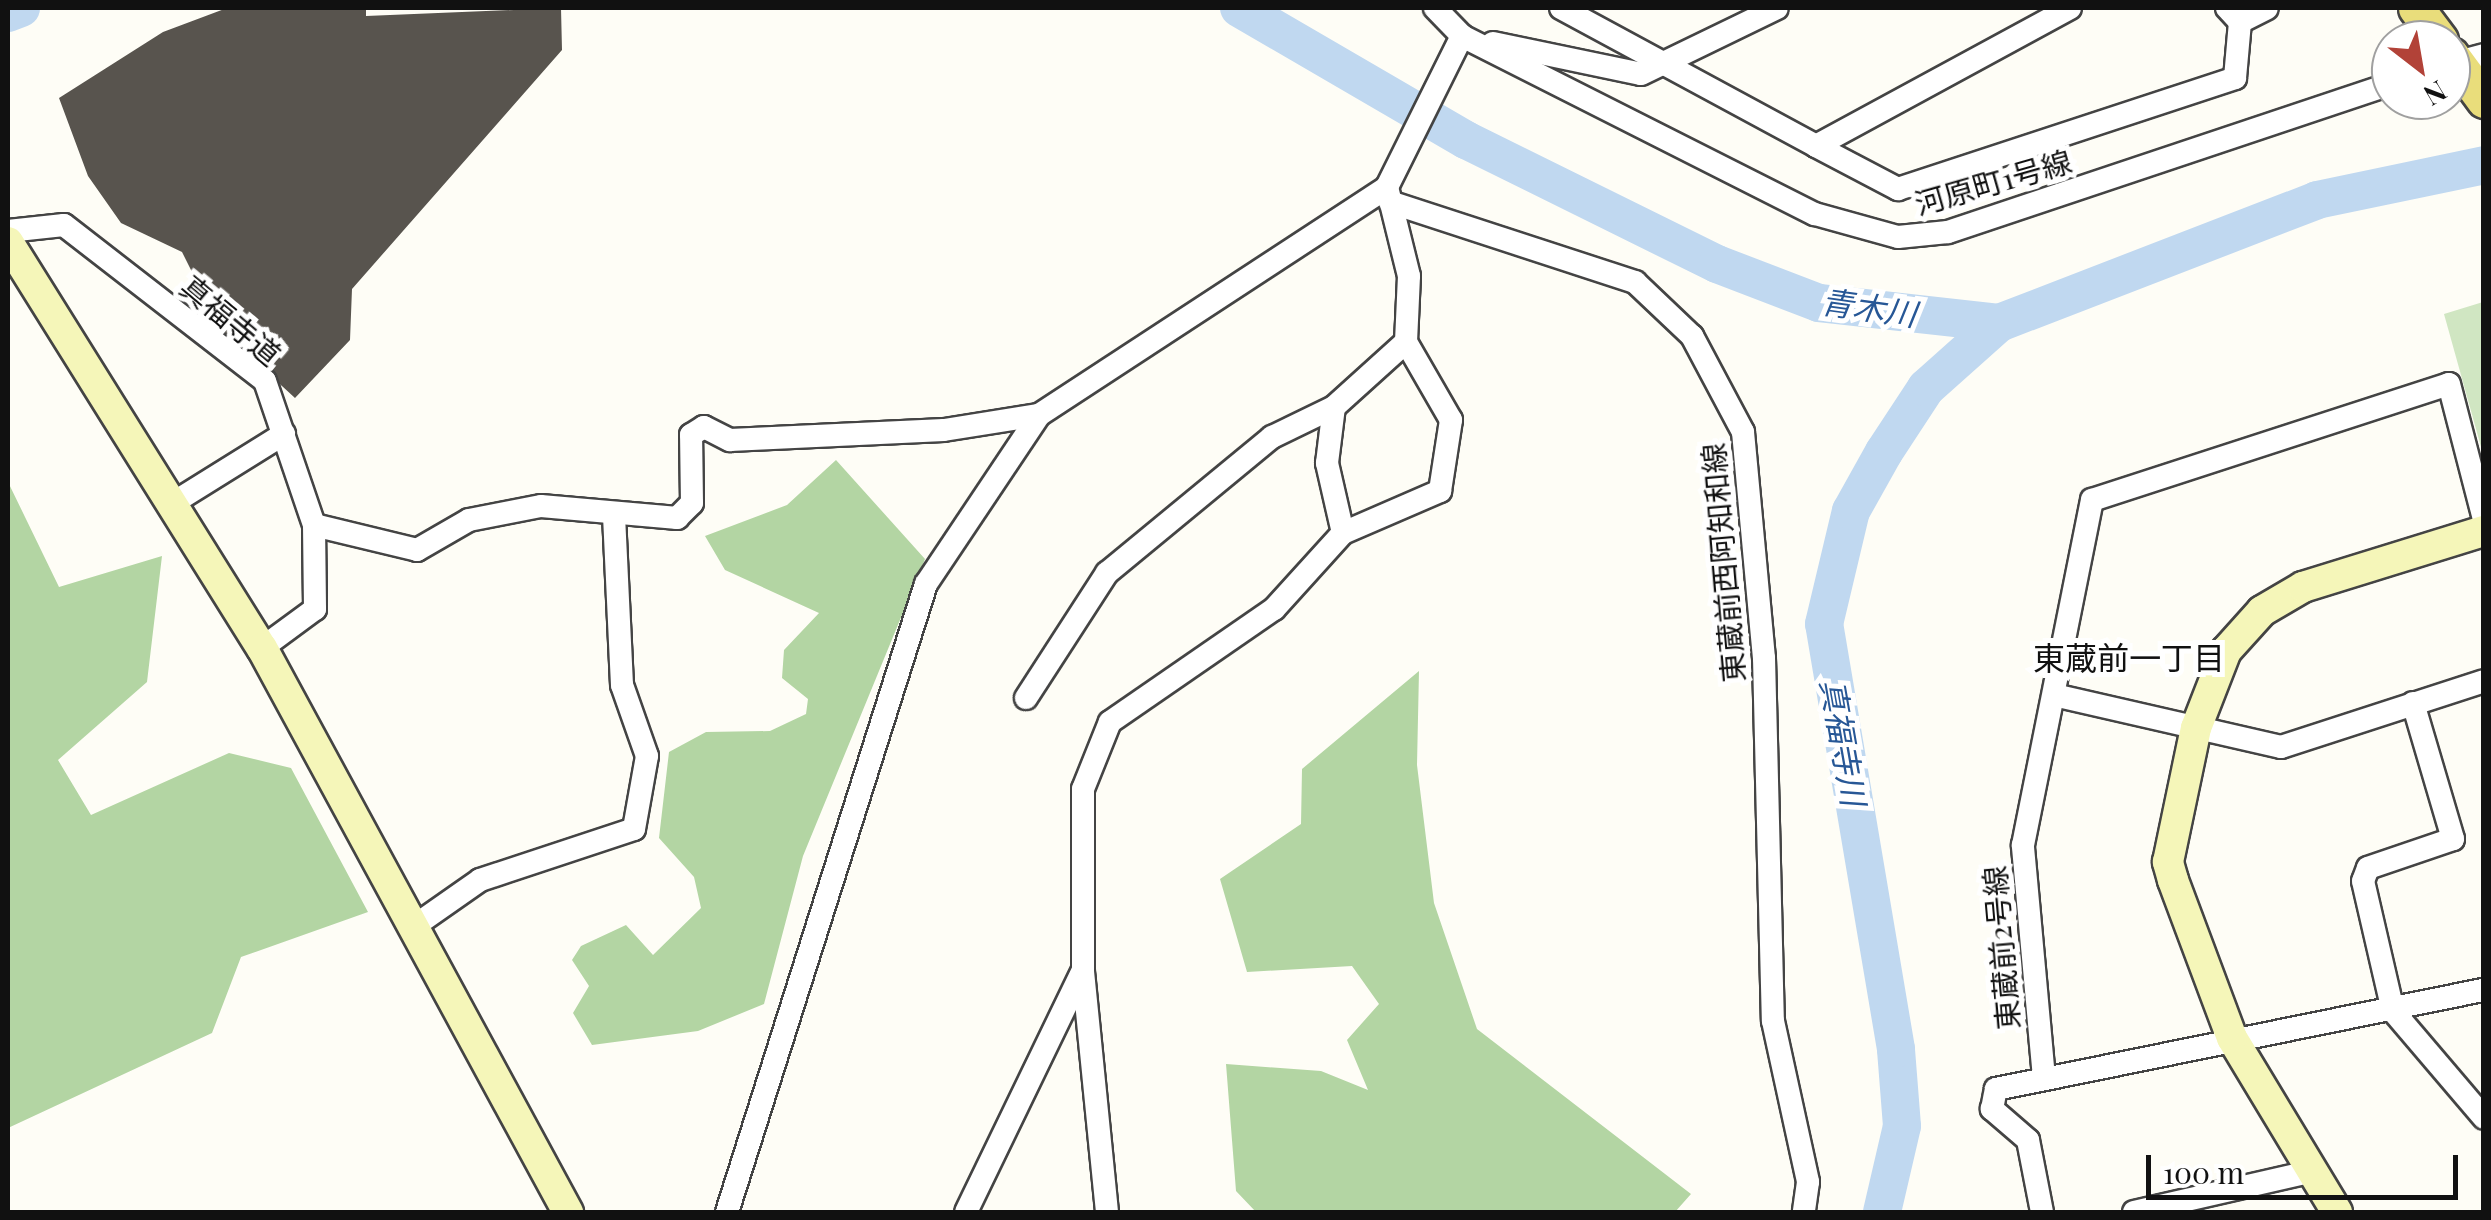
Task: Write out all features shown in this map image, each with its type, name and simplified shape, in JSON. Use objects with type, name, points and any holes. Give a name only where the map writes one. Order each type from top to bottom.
[{"type":"street","points":[[1414,8],[1462,36],[1641,74],[1663,68],[1776,8]]},
{"type":"street","points":[[1435,8],[1462,36]]},
{"type":"street","points":[[1561,8],[1663,68],[1898,189],[2235,78],[2234,15],[2267,8]]},
{"type":"street","points":[[1816,146],[2070,8]]},
{"type":"street","points":[[1107,1212],[1082,971],[1083,789],[1110,722],[1274,609],[1343,533],[1440,491],[1451,420],[1406,342],[1408,276],[1388,195],[1396,158],[1462,36]]},
{"type":"street","name":"河原町1号線","points":[[1462,36],[1814,214],[1898,238],[1948,232],[2371,91]]},
{"type":"street","points":[[727,1212],[926,584],[1039,416],[1388,195]]},
{"type":"street","name":"東蔵前西阿知和線","points":[[1388,195],[1636,282],[1692,336],[1743,432],[1773,892],[1773,1022],[1808,1182],[1804,1212]]},
{"type":"street","name":"真福寺道","points":[[8,232],[64,225],[265,381],[314,525],[315,608],[262,648]]},
{"type":"street","points":[[8,242],[262,648],[568,1212]]},
{"type":"street","points":[[1026,698],[1107,573],[1272,437],[1334,407],[1406,342]]},
{"type":"street","name":"東蔵前2号線","points":[[2044,1078],[2021,866],[2092,500],[2449,384],[2484,519]]},
{"type":"street","points":[[1334,407],[1328,463],[1343,533]]},
{"type":"street","points":[[314,525],[418,550],[469,520],[541,506],[676,518],[692,503],[690,435],[704,427],[730,440],[944,430],[1039,416]]},
{"type":"street","points":[[173,503],[284,434]]},
{"type":"street","points":[[413,927],[480,880],[634,829],[646,756],[622,685],[614,514]]},
{"type":"street","points":[[2337,1212],[2232,1038],[2168,862],[2196,728],[2226,650],[2262,611],[2304,587],[2484,531]]},
{"type":"street","points":[[2054,695],[2281,746],[2484,681]]},
{"type":"street","points":[[2413,703],[2454,832],[2448,844],[2365,874],[2393,1012],[2484,1118]]},
{"type":"street","points":[[966,1212],[1082,971]]},
{"type":"street","points":[[2042,1212],[2028,1140],[1989,1099],[2044,1078],[2232,1038],[2393,1012],[2484,990]]},
{"type":"street","points":[[2134,1212],[2237,1202],[2313,1170]]},
{"type":"green space","points":[[2484,302],[2483,454],[2444,314]]},
{"type":"green space","points":[[836,460],[925,559],[803,856],[764,1004],[698,1031],[592,1045],[573,1013],[589,986],[572,960],[581,946],[626,925],[653,955],[701,908],[694,877],[659,838],[669,752],[706,732],[770,731],[806,714],[808,699],[782,678],[784,650],[819,613],[725,570],[705,536],[787,505]]},
{"type":"green space","points":[[8,482],[59,587],[162,556],[147,682],[58,760],[91,815],[229,753],[291,768],[368,912],[241,957],[212,1033],[8,1128]]},
{"type":"green space","points":[[1419,671],[1417,765],[1434,903],[1477,1029],[1691,1194],[1675,1212],[1256,1212],[1236,1191],[1226,1064],[1321,1071],[1368,1090],[1347,1040],[1379,1004],[1352,966],[1247,972],[1220,879],[1301,824],[1302,769]]},
{"type":"building","points":[[227,8],[366,8],[366,16],[561,8],[562,50],[352,289],[350,340],[295,398],[221,330],[182,252],[121,223],[88,176],[59,98],[163,32]]},
{"type":"waterway","name":"青木川","points":[[8,13],[21,8]]},
{"type":"waterway","name":"青木川","points":[[1239,8],[1466,140],[1717,264],[1819,303],[1999,323],[2317,200],[2484,165]]},
{"type":"waterway","name":"真福寺川","points":[[1882,1212],[1902,1126],[1896,1049],[1824,624],[1851,511],[1884,452],[1926,388],[1999,323]]},
{"type":"district","name":"東蔵前一丁目","points":[[2129,657]]}]
